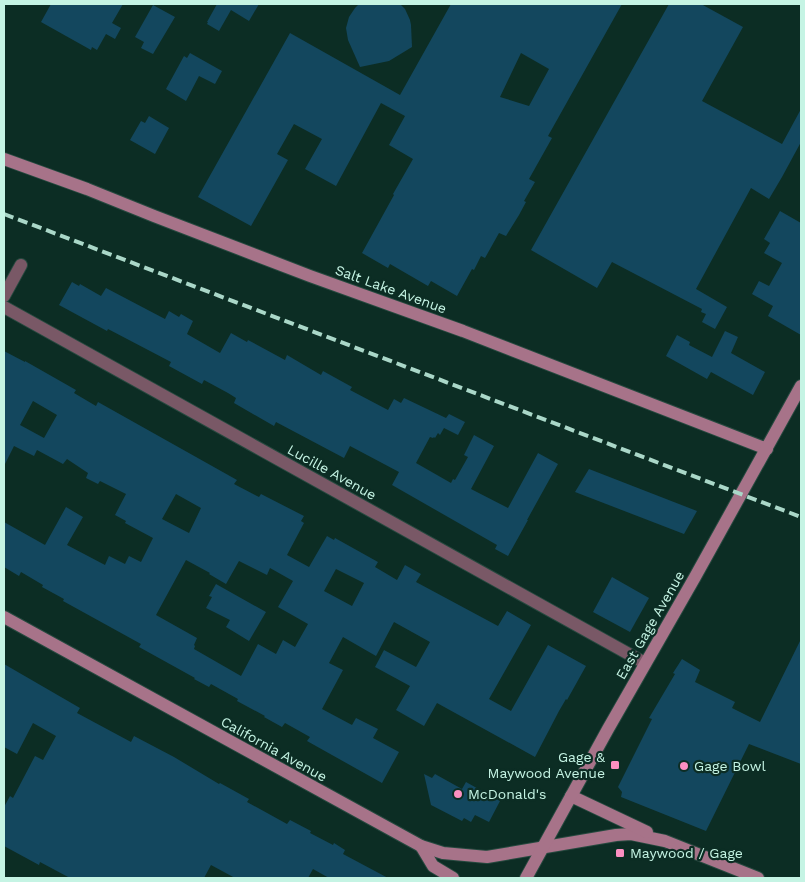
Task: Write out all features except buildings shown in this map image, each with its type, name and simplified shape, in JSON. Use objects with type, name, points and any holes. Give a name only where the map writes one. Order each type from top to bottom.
[{"type":"street","name":"Salt Lake Avenue","points":[[4,159],[310,276],[463,331],[767,448]]},
{"type":"street","points":[[4,296],[21,265]]},
{"type":"street","name":"Lucille Avenue","points":[[4,307],[645,663]]},
{"type":"street","name":"East Gage Avenue","points":[[526,878],[801,386]]},
{"type":"street","name":"California Avenue","points":[[4,617],[421,846],[443,853],[487,857],[616,834],[631,834],[665,840]]},
{"type":"street","points":[[571,796],[665,840],[758,878]]},
{"type":"street","points":[[421,846],[433,866],[453,878]]},
{"type":"railway","points":[[4,214],[801,517]]},
{"type":"place","name":"Gage & Maywood Avenue","points":[[615,765]]},
{"type":"place","name":"Gage Bowl","points":[[684,766]]},
{"type":"place","name":"McDonald's","points":[[458,794]]},
{"type":"place","name":"Maywood / Gage","points":[[620,853]]}]
